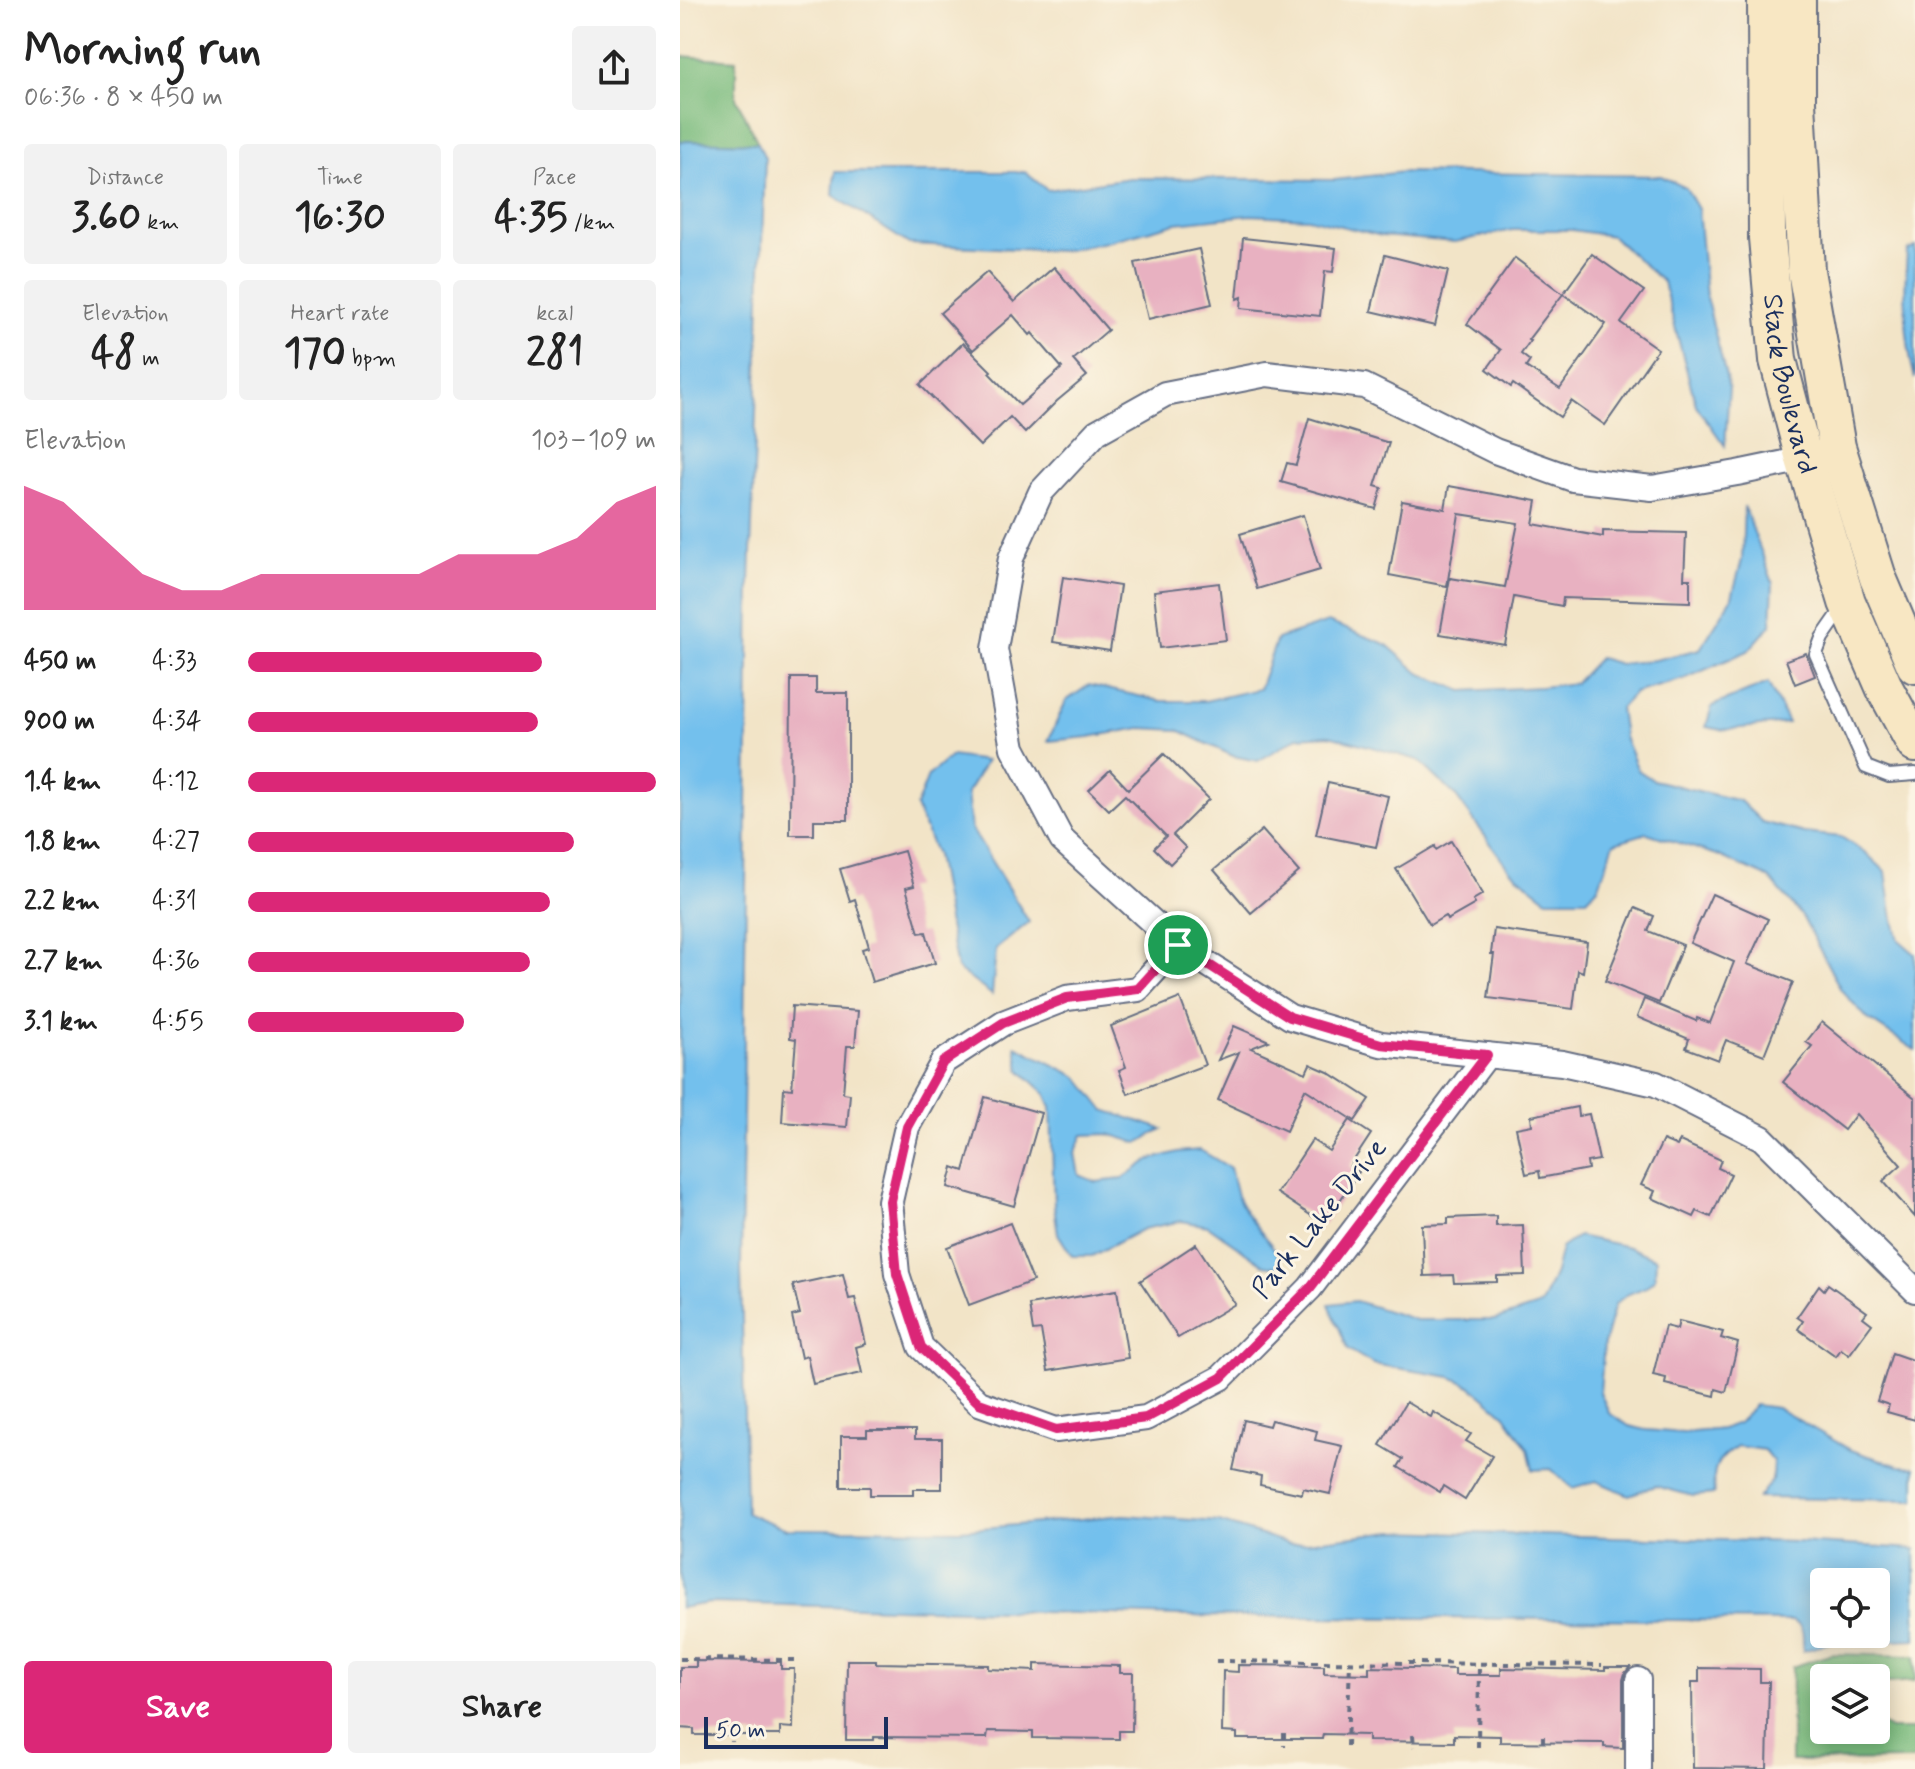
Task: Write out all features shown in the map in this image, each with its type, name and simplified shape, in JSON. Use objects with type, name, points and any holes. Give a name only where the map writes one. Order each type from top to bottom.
[{"type":"street","name":"Stack Boulevard","points":[[1766,0],[1767,238],[1778,360],[1847,602],[1885,689],[1915,744]]},
{"type":"street","name":"Stack Boulevard","points":[[1797,0],[1797,102],[1806,271],[1837,447],[1878,578],[1915,665]]},
{"type":"street","points":[[1837,447],[1804,459],[1652,488],[1573,479],[1495,451],[1364,386],[1267,374],[1165,394],[1097,432],[1041,492],[1011,558],[995,649],[1013,748],[1062,840],[1178,945],[1290,1017],[1381,1044],[1562,1063],[1656,1084],[1762,1138],[1915,1290]]},
{"type":"street","name":"Park Lake Drive","points":[[1178,945],[1138,989],[1067,998],[1003,1023],[943,1062],[907,1127],[890,1201],[897,1274],[921,1347],[979,1403],[1056,1430],[1146,1418],[1221,1378],[1310,1288],[1487,1055]]},
{"type":"street","points":[[1638,1680],[1638,1769]]},
{"type":"lane","points":[[1847,602],[1822,638],[1816,654],[1866,767],[1889,776],[1915,774]]},
{"type":"path","points":[[680,1659],[795,1660]]},
{"type":"path","points":[[1216,1661],[1602,1665]]},
{"type":"path","points":[[1347,1746],[1350,1662]]},
{"type":"path","points":[[1478,1747],[1479,1664]]},
{"type":"path","points":[[732,1729],[732,1742]]},
{"type":"path","points":[[1284,1733],[1284,1746]]},
{"type":"path","points":[[1413,1735],[1414,1747]]},
{"type":"path","points":[[1543,1736],[1543,1748]]},
{"type":"green space","points":[[680,56],[736,60],[736,98],[758,143],[680,141]]},
{"type":"green space","points":[[1832,1654],[1915,1656],[1915,1681],[1890,1683],[1890,1664],[1810,1664],[1810,1744],[1890,1744],[1890,1729],[1915,1729],[1915,1760],[1791,1761],[1792,1667]]},
{"type":"water","points":[[680,141],[758,143],[765,158],[750,581],[741,1268],[746,1513],[787,1529],[961,1530],[1124,1515],[1219,1522],[1291,1544],[1393,1531],[1798,1542],[1915,1549],[1915,1639],[1890,1640],[1890,1568],[1810,1568],[1810,1648],[1813,1648],[1803,1651],[1802,1630],[1792,1621],[1182,1616],[709,1603],[680,1608]]},
{"type":"water","points":[[835,172],[1025,172],[1047,190],[1130,178],[1335,180],[1403,172],[1661,176],[1686,188],[1698,209],[1706,297],[1729,388],[1725,446],[1696,405],[1663,282],[1612,236],[1572,230],[1512,230],[1455,242],[1382,236],[1308,218],[1250,215],[1176,223],[1062,251],[909,244],[833,195]]},
{"type":"water","points":[[1915,247],[1915,379],[1905,300],[1907,251]]},
{"type":"water","points":[[1744,506],[1773,583],[1771,625],[1748,651],[1684,679],[1634,693],[1620,708],[1624,737],[1638,770],[1653,780],[1740,801],[1762,822],[1804,833],[1841,837],[1866,853],[1886,872],[1899,940],[1915,954],[1915,1050],[1868,1019],[1841,990],[1802,916],[1769,878],[1717,855],[1647,833],[1614,843],[1599,886],[1587,899],[1547,899],[1510,870],[1455,795],[1418,760],[1329,735],[1298,737],[1258,761],[1233,756],[1178,730],[1141,728],[1048,741],[1066,701],[1089,685],[1161,701],[1205,701],[1259,689],[1277,639],[1328,622],[1386,644],[1419,673],[1463,691],[1575,683],[1599,658],[1620,664],[1655,660],[1700,649],[1731,600],[1742,560]]},
{"type":"water","points":[[1768,683],[1788,723],[1722,730],[1706,727],[1712,706]]},
{"type":"water","points":[[951,756],[986,761],[967,793],[971,828],[1029,922],[996,949],[992,995],[957,969],[936,855],[916,807],[928,776]]},
{"type":"water","points":[[1016,1046],[1078,1077],[1104,1110],[1162,1129],[1138,1143],[1109,1134],[1083,1135],[1075,1153],[1079,1175],[1096,1182],[1122,1179],[1149,1160],[1200,1150],[1230,1168],[1237,1196],[1246,1213],[1276,1251],[1284,1268],[1264,1265],[1208,1226],[1182,1221],[1143,1229],[1092,1256],[1072,1256],[1058,1234],[1054,1206],[1051,1107],[1045,1093],[1020,1070]]},
{"type":"water","points":[[1578,1236],[1629,1247],[1656,1259],[1655,1278],[1646,1287],[1626,1295],[1615,1304],[1604,1344],[1600,1392],[1609,1413],[1629,1426],[1683,1433],[1722,1429],[1738,1423],[1755,1405],[1777,1408],[1851,1450],[1899,1466],[1915,1467],[1915,1500],[1758,1498],[1772,1480],[1773,1461],[1764,1450],[1737,1446],[1716,1466],[1714,1494],[1693,1496],[1655,1486],[1629,1495],[1596,1481],[1572,1488],[1551,1469],[1533,1470],[1528,1449],[1505,1415],[1471,1386],[1451,1377],[1373,1364],[1348,1349],[1329,1304],[1356,1301],[1416,1320],[1495,1320],[1541,1305],[1555,1273],[1561,1248]]},
{"type":"building","points":[[1243,238],[1336,248],[1333,272],[1325,271],[1320,316],[1241,308],[1242,297],[1237,299]]},
{"type":"building","points":[[1199,249],[1212,304],[1148,319],[1135,263]]},
{"type":"building","points":[[1592,254],[1644,291],[1621,323],[1658,349],[1605,425],[1571,401],[1560,417],[1513,384],[1511,387],[1487,369],[1501,350],[1467,324],[1515,258],[1563,294]],"holes":[[[1563,294],[1606,324],[1560,389],[1526,367],[1530,361],[1521,354]]]},
{"type":"building","points":[[1385,255],[1448,271],[1435,326],[1371,311]]},
{"type":"building","points":[[1054,267],[1108,330],[1073,360],[1087,376],[1025,433],[1010,417],[980,446],[920,385],[963,343],[1020,405],[1062,368],[1013,315],[973,350],[940,313],[987,272],[1014,302]]},
{"type":"building","points":[[1309,418],[1389,443],[1375,486],[1382,488],[1376,509],[1281,482],[1287,463],[1296,465]]},
{"type":"building","points":[[1449,486],[1537,501],[1533,524],[1603,537],[1603,531],[1686,533],[1684,579],[1690,579],[1690,602],[1563,598],[1562,606],[1514,597],[1505,645],[1440,634],[1450,578],[1505,587],[1518,523],[1459,514],[1447,586],[1389,575],[1402,501],[1445,509]]},
{"type":"building","points":[[1303,515],[1320,570],[1257,589],[1240,534]]},
{"type":"building","points":[[1063,577],[1120,586],[1110,651],[1053,642]]},
{"type":"building","points":[[1219,583],[1226,640],[1160,648],[1154,591]]},
{"type":"building","points":[[1806,653],[1815,676],[1795,684],[1786,660]]},
{"type":"building","points":[[791,678],[816,678],[816,693],[848,693],[848,820],[814,820],[814,835],[790,835]]},
{"type":"building","points":[[1164,754],[1209,799],[1173,835],[1186,848],[1170,864],[1154,848],[1166,836],[1125,795],[1109,810],[1089,790],[1110,770],[1128,789]]},
{"type":"building","points":[[1328,783],[1388,796],[1376,847],[1316,835]]},
{"type":"building","points":[[1262,830],[1299,872],[1251,913],[1214,870]]},
{"type":"building","points":[[1451,841],[1483,894],[1473,900],[1475,904],[1447,920],[1445,916],[1430,925],[1396,869],[1435,846],[1436,850]]},
{"type":"building","points":[[904,851],[914,886],[906,888],[919,933],[926,932],[935,963],[872,982],[862,949],[869,947],[855,899],[850,901],[840,869]]},
{"type":"building","points":[[1712,894],[1768,919],[1747,964],[1793,982],[1764,1055],[1726,1040],[1718,1060],[1686,1048],[1689,1039],[1637,1017],[1644,999],[1696,1021],[1697,1018],[1710,1023],[1734,962],[1690,943]]},
{"type":"building","points":[[1635,908],[1654,916],[1648,931],[1683,945],[1659,1003],[1605,981]]},
{"type":"building","points":[[1494,929],[1587,942],[1583,972],[1578,970],[1573,1009],[1488,998]]},
{"type":"building","points":[[1180,998],[1205,1065],[1128,1094],[1119,1070],[1126,1067],[1111,1026]]},
{"type":"building","points":[[792,1006],[858,1011],[855,1046],[847,1046],[843,1093],[850,1094],[847,1127],[782,1122],[784,1088],[792,1089],[796,1039],[790,1038]]},
{"type":"building","points":[[1822,1022],[1915,1098],[1915,1217],[1883,1181],[1901,1165],[1856,1114],[1844,1130],[1783,1082],[1812,1046],[1806,1042]]},
{"type":"building","points":[[1234,1026],[1269,1041],[1251,1048],[1306,1073],[1310,1064],[1370,1099],[1355,1121],[1305,1089],[1286,1131],[1218,1100],[1239,1052],[1218,1060]]},
{"type":"building","points":[[985,1097],[1041,1113],[1014,1206],[948,1187],[953,1167],[964,1171]]},
{"type":"building","points":[[1577,1107],[1578,1116],[1589,1114],[1599,1160],[1587,1162],[1588,1169],[1540,1178],[1539,1171],[1526,1174],[1516,1128],[1532,1125],[1531,1116]]},
{"type":"building","points":[[1350,1120],[1371,1134],[1350,1166],[1359,1172],[1324,1224],[1277,1193],[1312,1140],[1329,1151]]},
{"type":"building","points":[[1663,1140],[1677,1146],[1680,1141],[1721,1160],[1718,1168],[1731,1174],[1711,1217],[1697,1211],[1694,1217],[1652,1198],[1655,1191],[1641,1185]]},
{"type":"building","points":[[1496,1216],[1496,1226],[1523,1225],[1525,1275],[1497,1276],[1497,1282],[1454,1283],[1453,1275],[1424,1276],[1422,1225],[1448,1224],[1448,1218]]},
{"type":"building","points":[[1010,1223],[1033,1281],[969,1305],[947,1247]]},
{"type":"building","points":[[1196,1244],[1235,1304],[1178,1338],[1140,1281]]},
{"type":"building","points":[[843,1274],[849,1299],[855,1298],[866,1344],[856,1347],[862,1373],[813,1384],[807,1356],[801,1358],[792,1316],[800,1314],[793,1285]]},
{"type":"building","points":[[1828,1284],[1867,1312],[1863,1317],[1872,1324],[1849,1355],[1841,1349],[1836,1356],[1798,1329],[1803,1321],[1797,1317],[1819,1285],[1824,1290]]},
{"type":"building","points":[[1117,1290],[1128,1358],[1048,1371],[1041,1330],[1033,1331],[1029,1305]]},
{"type":"building","points":[[1679,1321],[1723,1332],[1721,1338],[1738,1343],[1726,1392],[1716,1389],[1715,1396],[1665,1384],[1666,1378],[1653,1375],[1665,1326],[1677,1329]]},
{"type":"building","points":[[1892,1353],[1915,1361],[1915,1420],[1887,1412],[1889,1405],[1877,1401]]},
{"type":"building","points":[[1406,1402],[1431,1417],[1433,1412],[1471,1434],[1466,1441],[1492,1456],[1465,1500],[1443,1486],[1440,1492],[1398,1467],[1403,1459],[1380,1445]]},
{"type":"building","points":[[1244,1420],[1269,1426],[1271,1420],[1317,1431],[1315,1440],[1342,1446],[1330,1494],[1303,1488],[1302,1494],[1260,1485],[1261,1476],[1233,1470]]},
{"type":"building","points":[[867,1430],[915,1430],[915,1439],[942,1439],[942,1489],[913,1489],[913,1495],[870,1495],[870,1487],[841,1487],[841,1436],[867,1436]]},
{"type":"building","points":[[847,1660],[988,1665],[988,1669],[1035,1671],[1035,1664],[1120,1666],[1120,1673],[1133,1673],[1132,1731],[1119,1731],[1119,1739],[1033,1738],[1033,1732],[988,1731],[987,1738],[874,1737],[874,1740],[846,1740]]},
{"type":"building","points":[[696,1661],[781,1662],[781,1669],[794,1669],[793,1728],[780,1727],[780,1735],[694,1735],[694,1729],[680,1728],[680,1667],[696,1667]]},
{"type":"building","points":[[1238,1665],[1324,1666],[1324,1673],[1369,1674],[1369,1667],[1455,1669],[1455,1675],[1501,1675],[1501,1668],[1605,1670],[1605,1667],[1630,1667],[1623,1680],[1623,1748],[1604,1747],[1604,1743],[1500,1742],[1500,1736],[1454,1735],[1454,1742],[1368,1741],[1368,1735],[1323,1734],[1322,1739],[1237,1739],[1237,1733],[1222,1732],[1223,1671],[1238,1672]]},
{"type":"building","points":[[1699,1668],[1760,1669],[1760,1682],[1769,1682],[1767,1769],[1693,1768],[1692,1682],[1699,1682]]},
{"type":"route","points":[[1178,945],[1290,1017],[1381,1044],[1487,1055],[1310,1288],[1221,1378],[1146,1418],[1056,1430],[979,1403],[921,1347],[897,1274],[890,1201],[907,1127],[943,1062],[1003,1023],[1067,998],[1138,989],[1178,945]]}]
